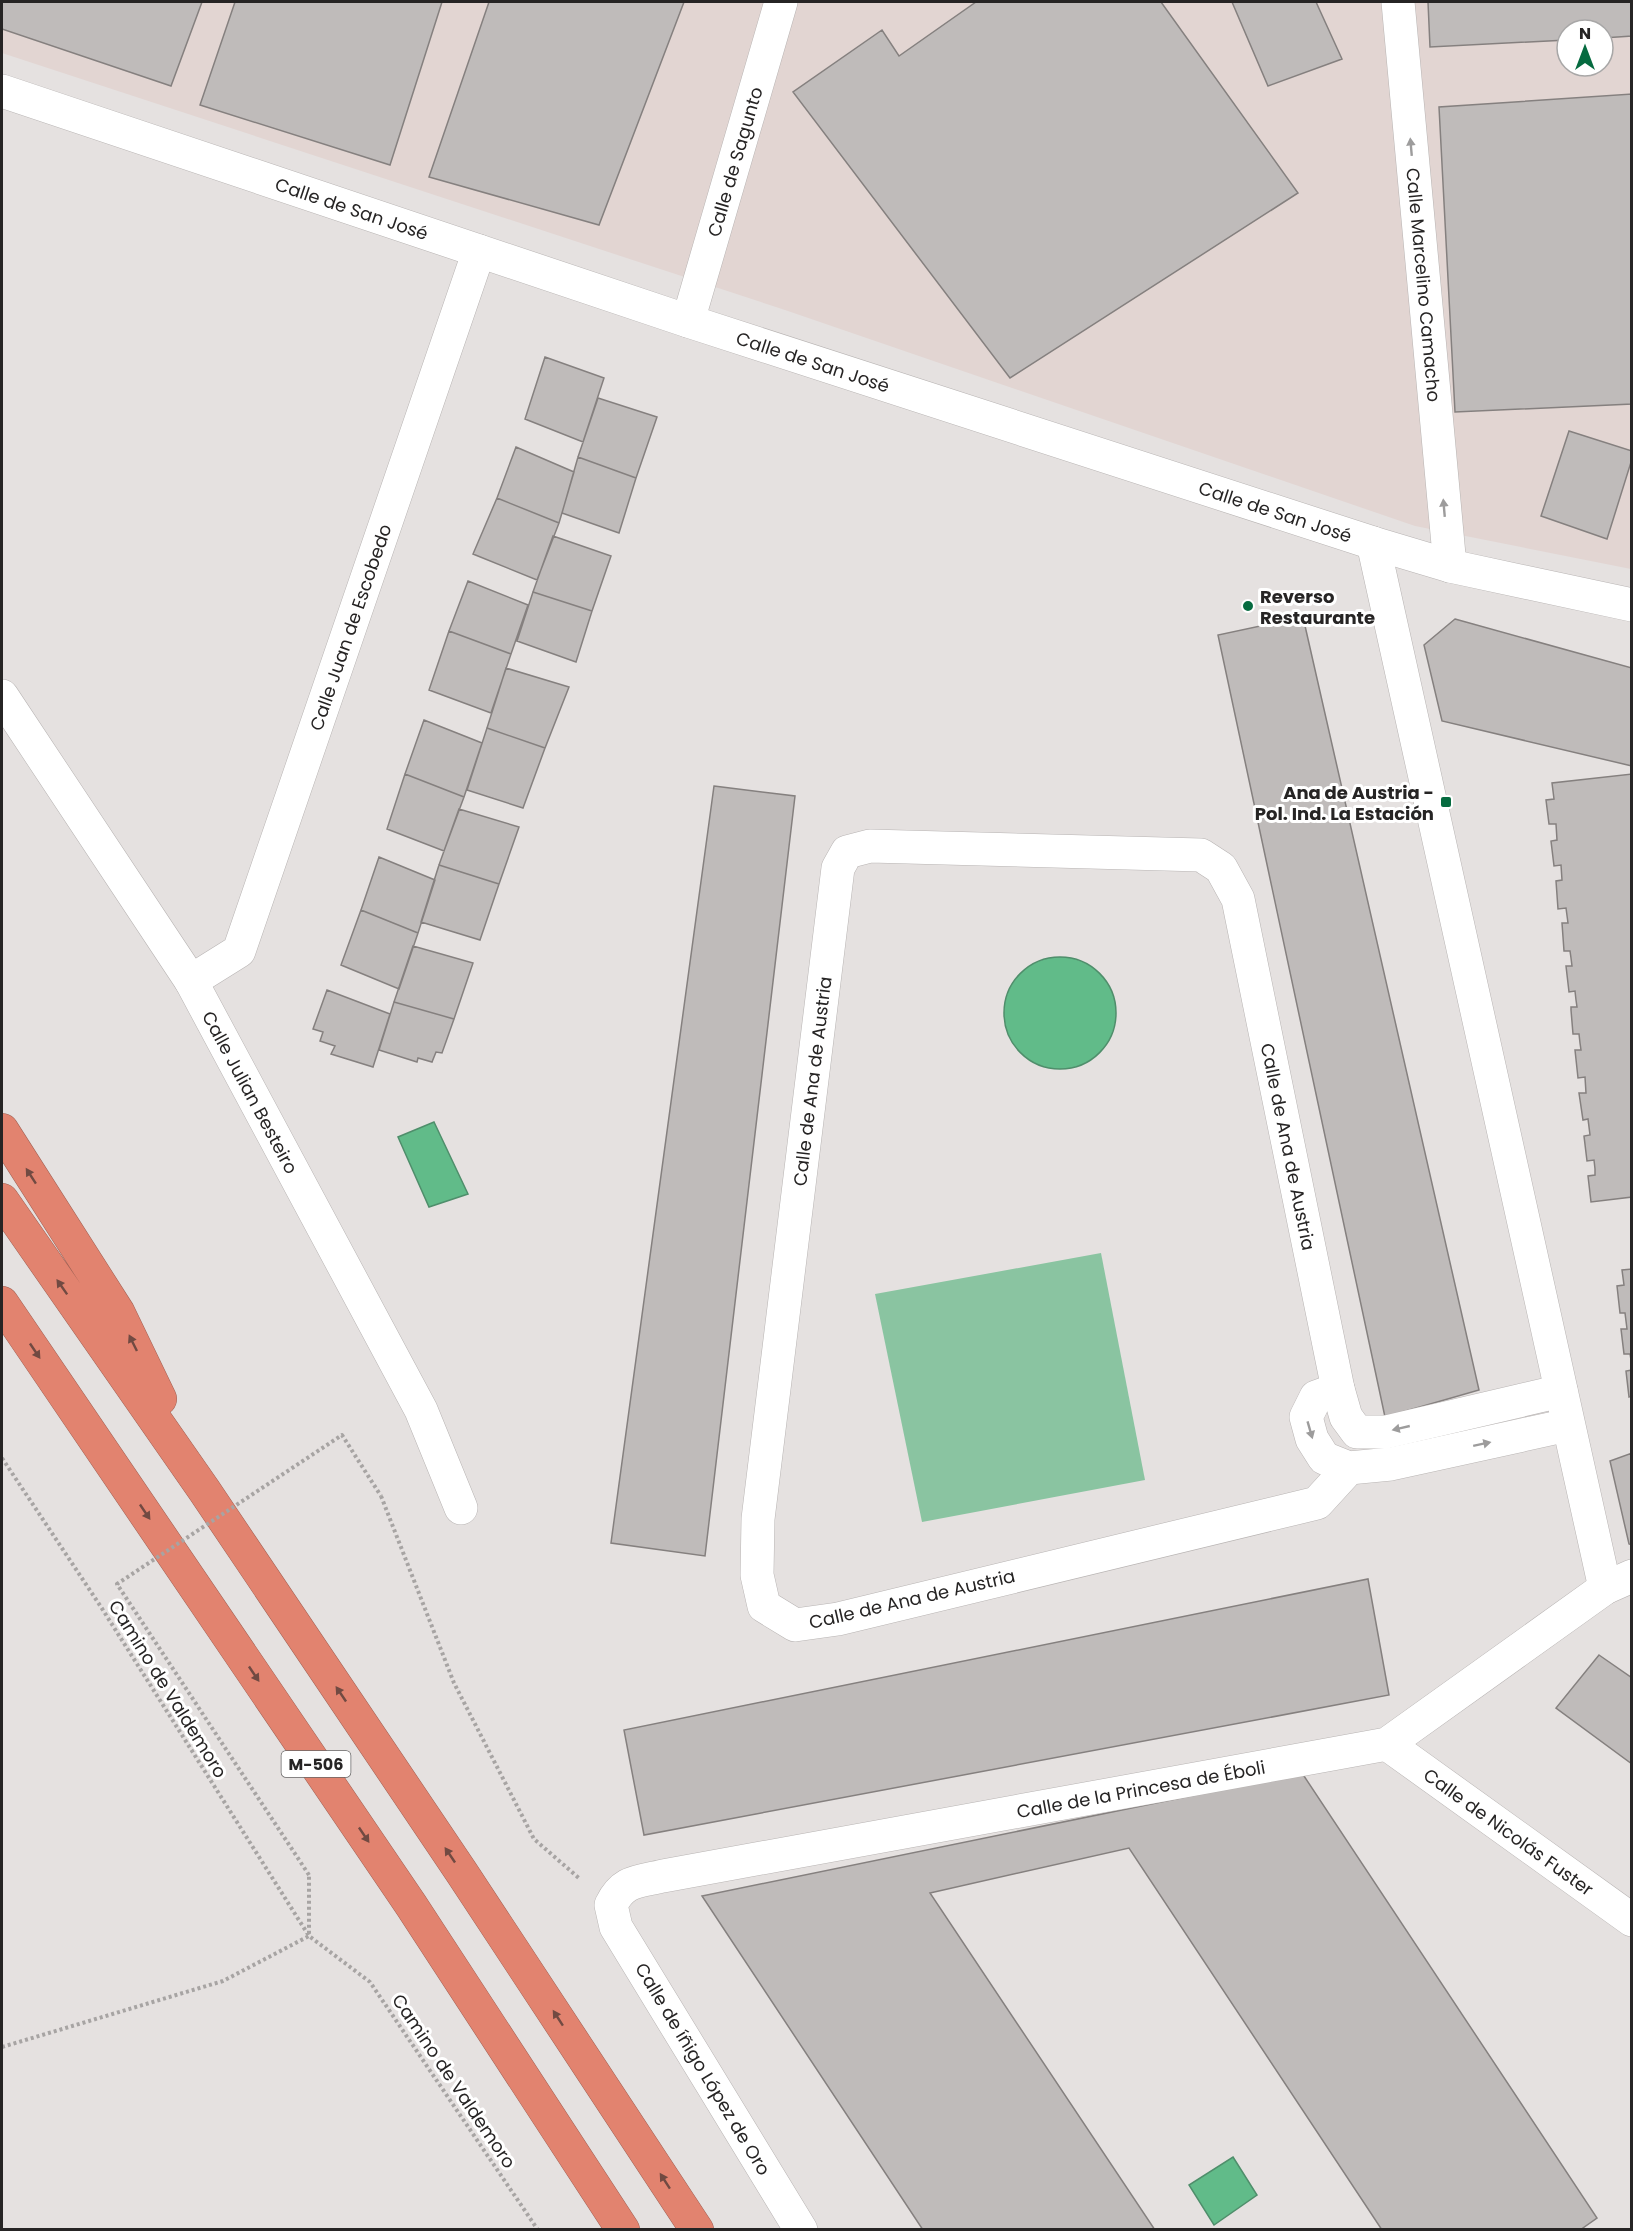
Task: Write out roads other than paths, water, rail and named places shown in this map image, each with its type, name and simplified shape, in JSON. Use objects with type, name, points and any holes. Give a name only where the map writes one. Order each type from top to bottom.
[{"type":"highway","points":[[2,1130],[118,1312],[204,1490]]},
{"type":"highway","name":"M-506","points":[[2,1200],[204,1490],[455,1863],[697,2229]]},
{"type":"highway","name":"M-506","points":[[2,1303],[405,1895],[623,2229]]},
{"type":"street","name":"Calle de Sagunto","points":[[687,321],[780,2]]},
{"type":"street","name":"Calle Marcelino Camacho","points":[[1398,2],[1450,566]]},
{"type":"street","name":"Calle de San José","points":[[2,91],[687,321],[1373,543],[1450,566],[1632,605]]},
{"type":"street","name":"Calle Juan de Escobedo","points":[[191,981],[239,951],[479,251]]},
{"type":"street","points":[[1373,543],[1568,1425],[1618,1582]]},
{"type":"street","name":"Calle Julian Besteiro","points":[[2,696],[191,981],[421,1410],[461,1508]]},
{"type":"street","name":"Calle de Ana de Austria","points":[[1348,1468],[1317,1503],[838,1619],[795,1625],[764,1606],[757,1575],[758,1519],[838,868],[847,852],[870,846],[1201,855],[1221,868],[1238,899],[1338,1389],[1346,1417],[1357,1432],[1386,1432],[1561,1391]]},
{"type":"street","points":[[1338,1389],[1316,1397],[1306,1417],[1312,1439],[1324,1458],[1348,1468],[1391,1464],[1568,1425]]},
{"type":"street","name":"Calle de la Princesa de Éboli","points":[[611,1905],[624,1886],[663,1876],[1387,1744],[1618,1582]]},
{"type":"street","name":"Calle de Nicolás Fuster","points":[[1387,1744],[1632,1920]]},
{"type":"street","name":"Calle de íñigo López de Oro","points":[[611,1905],[616,1927],[801,2229]]},
{"type":"place","name":"Reverso Restaurante","points":[[1248,606]]},
{"type":"place","name":"Ana de Austria - Pol. Ind. La Estación","points":[[1446,802]]}]
